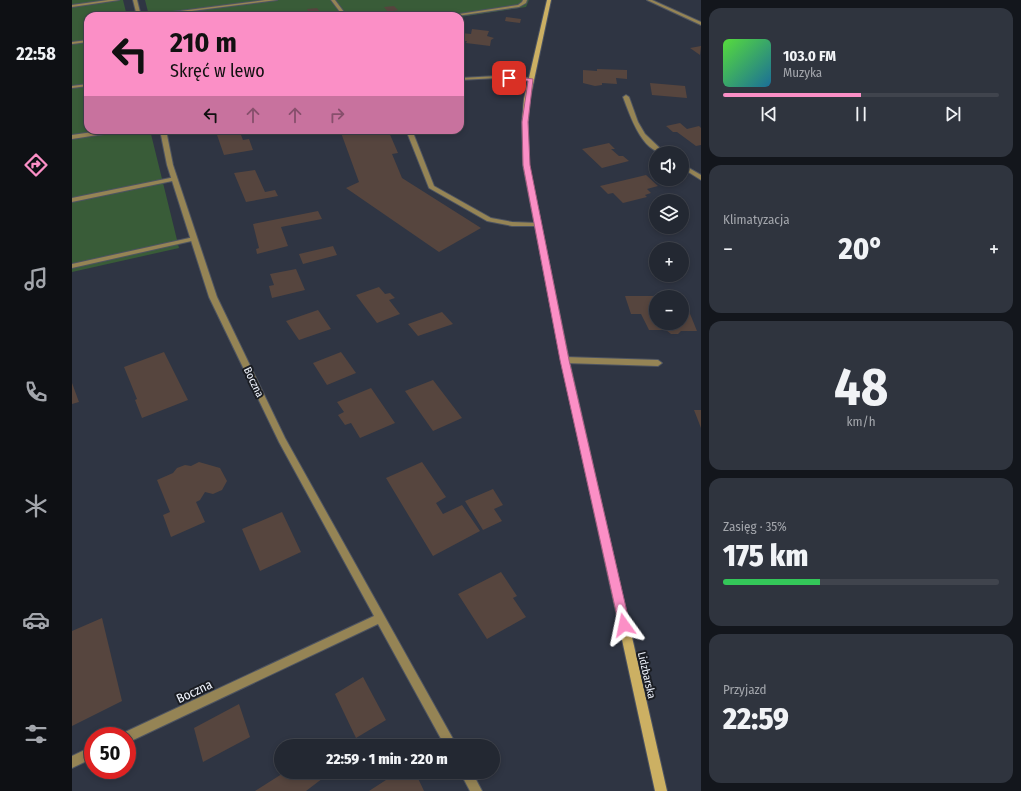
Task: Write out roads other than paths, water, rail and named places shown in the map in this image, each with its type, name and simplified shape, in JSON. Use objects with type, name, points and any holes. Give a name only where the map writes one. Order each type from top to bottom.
[{"type":"main road","name":"Lidzbarska","points":[[549,0],[531,79],[525,122],[526,165],[565,360],[661,791]]},
{"type":"street","points":[[72,6],[117,0]]},
{"type":"street","points":[[135,0],[138,12]]},
{"type":"street","points":[[176,12],[275,0]]},
{"type":"street","points":[[333,0],[343,12]]},
{"type":"street","points":[[464,14],[518,6],[526,0]]},
{"type":"street","points":[[649,0],[701,24]]},
{"type":"street","points":[[72,43],[84,42]]},
{"type":"street","points":[[464,79],[497,77],[531,79]]},
{"type":"street","points":[[72,87],[84,86]]},
{"type":"street","points":[[626,97],[637,129],[653,146]]},
{"type":"street","points":[[72,137],[91,134]]},
{"type":"street","name":"Boczna","points":[[164,134],[175,179],[212,297],[282,440],[447,739]]},
{"type":"street","points":[[411,134],[431,187],[489,220],[512,224],[538,224]]},
{"type":"street","points":[[689,170],[701,178]]},
{"type":"street","points":[[72,200],[175,179]]},
{"type":"street","points":[[72,266],[194,240]]},
{"type":"street","points":[[565,360],[658,363]]},
{"type":"street","name":"Boczna","points":[[136,733],[381,618]]},
{"type":"street","points":[[72,762],[84,756]]},
{"type":"street","points":[[470,779],[476,791]]}]
